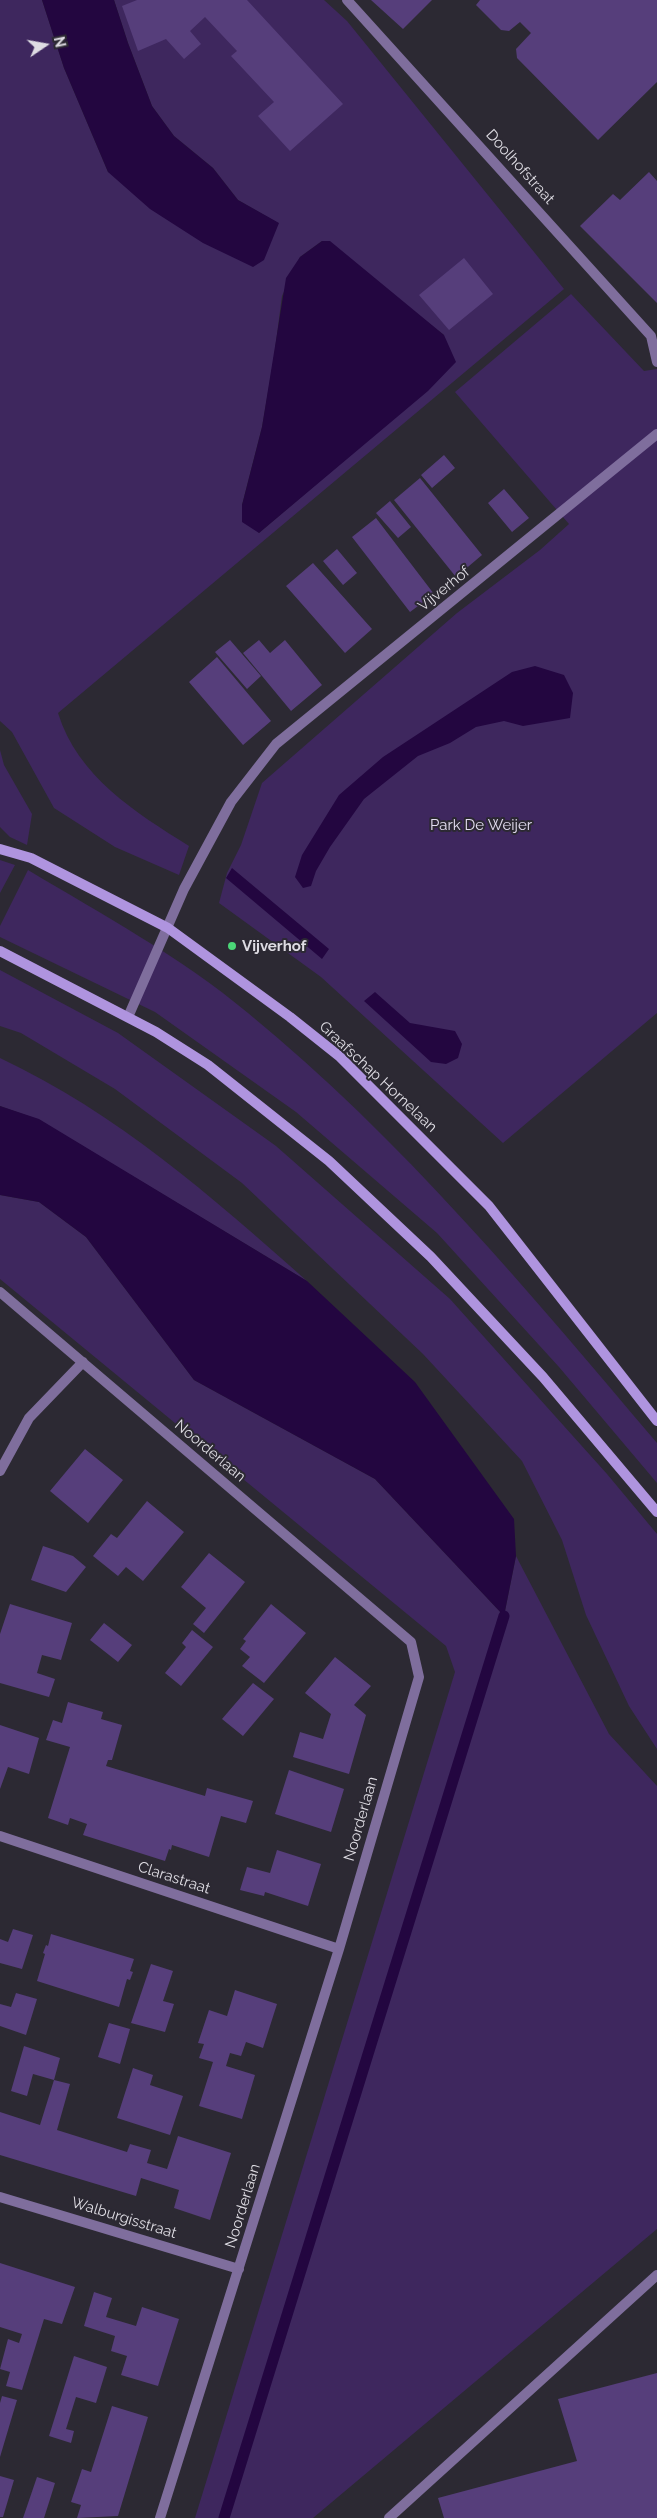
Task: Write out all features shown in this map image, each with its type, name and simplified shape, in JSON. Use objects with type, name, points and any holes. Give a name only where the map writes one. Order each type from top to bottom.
[{"type":"street","name":"Doolhofstraat","points":[[347,0],[652,336],[657,362]]},
{"type":"street","name":"Vijverhof","points":[[128,1018],[184,889],[231,802],[276,744],[657,434]]},
{"type":"street","name":"Graafschap Hornelaan","points":[[0,849],[31,858],[168,928],[290,1017],[339,1056],[489,1206],[657,1421]]},
{"type":"street","points":[[0,951],[156,1032],[208,1065],[344,1175],[431,1257],[523,1356],[657,1512]]},
{"type":"street","name":"Noorderlaan","points":[[0,1292],[411,1642],[419,1677],[339,1949],[160,2518]]},
{"type":"street","points":[[0,1471],[29,1418],[83,1362]]},
{"type":"street","name":"Clarastraat","points":[[0,1836],[339,1949]]},
{"type":"street","name":"Walburgisstraat","points":[[0,2197],[239,2269]]},
{"type":"street","points":[[389,2518],[657,2275]]},
{"type":"green space","points":[[0,0],[42,0],[64,68],[108,172],[278,223],[238,200],[213,168],[174,136],[152,106],[114,0],[324,0],[347,21],[564,289],[58,713],[67,736],[79,756],[94,774],[129,806],[189,846],[179,875],[115,847],[54,808],[12,732],[0,721]],"holes":[[[322,241],[444,335],[381,429],[259,533],[242,505],[262,427],[282,296],[300,257]]]},
{"type":"green space","name":"Park De Weijer","points":[[571,294],[644,371],[657,369],[657,1013],[503,1143],[321,977],[219,903],[227,873],[241,845],[262,783],[457,613],[540,550],[569,524],[455,392]]},
{"type":"green space","points":[[0,750],[4,765],[32,814],[27,845],[10,837],[0,827]]},
{"type":"green space","points":[[0,860],[15,865],[0,893]]},
{"type":"green space","points":[[28,870],[141,937],[196,973],[248,1013],[305,1061],[359,1112],[512,1274],[657,1443],[657,1483],[559,1367],[437,1233],[296,1112],[155,1012],[0,937],[0,926]]},
{"type":"green space","points":[[0,970],[118,1033],[276,1146],[450,1299],[607,1474],[657,1534],[657,1749],[629,1706],[586,1615],[562,1540],[522,1461],[423,1354],[242,1183],[115,1089],[21,1033],[0,1026]]},
{"type":"green space","points":[[0,1058],[84,1104],[123,1130],[199,1188],[307,1281],[39,1120],[0,1106]]},
{"type":"green space","points":[[0,1195],[39,1202],[86,1237],[194,1380],[375,1479],[504,1616],[516,1556],[609,1734],[657,1786],[657,2229],[313,2518],[195,2518],[455,1672],[446,1646],[0,1279]]},
{"type":"shaded area","points":[[42,0],[114,0],[152,106],[174,136],[213,168],[238,200],[279,223],[264,260],[253,267],[203,243],[150,209],[108,172],[64,68]]},
{"type":"shaded area","points":[[322,241],[330,241],[444,335],[456,362],[428,391],[259,533],[242,522],[242,505],[262,427],[286,278],[300,257]]},
{"type":"shaded area","points":[[535,666],[564,675],[573,693],[570,718],[523,726],[504,721],[476,727],[450,743],[418,756],[364,799],[330,847],[316,871],[311,886],[303,888],[295,877],[302,855],[339,795],[383,757],[512,672]]},
{"type":"shaded area","points":[[232,868],[329,949],[322,959],[226,878]]},
{"type":"shaded area","points":[[375,992],[410,1023],[455,1031],[462,1044],[458,1058],[446,1064],[431,1062],[364,1001]]},
{"type":"shaded area","points":[[0,1106],[39,1119],[307,1281],[415,1382],[514,1519],[516,1556],[504,1616],[375,1479],[194,1380],[86,1237],[39,1202],[0,1195]]},
{"type":"building","points":[[137,0],[247,0],[343,104],[290,151],[258,116],[274,102],[231,56],[237,51],[205,17],[190,31],[201,44],[184,59],[166,39],[138,51],[122,6]]},
{"type":"building","points":[[371,0],[432,0],[403,29]]},
{"type":"building","points":[[480,0],[657,0],[657,82],[598,140],[517,58],[516,49],[531,33],[520,22],[509,31],[501,30],[476,5]]},
{"type":"building","points":[[649,172],[657,181],[657,303],[580,226],[613,194],[620,200]]},
{"type":"building","points":[[464,258],[493,294],[449,330],[419,295]]},
{"type":"building","points":[[444,455],[455,468],[432,488],[421,475]]},
{"type":"building","points":[[420,478],[482,555],[456,577],[394,500]]},
{"type":"building","points":[[504,489],[529,518],[512,532],[488,503]]},
{"type":"building","points":[[390,501],[411,527],[398,538],[376,513]]},
{"type":"building","points":[[376,518],[434,594],[410,612],[352,537]]},
{"type":"building","points":[[337,549],[357,573],[343,585],[323,561]]},
{"type":"building","points":[[313,563],[372,629],[345,653],[286,586]]},
{"type":"building","points":[[230,640],[261,676],[247,689],[215,652]]},
{"type":"building","points":[[259,640],[270,653],[285,640],[322,685],[291,711],[243,653]]},
{"type":"building","points":[[217,657],[271,721],[243,745],[189,682]]},
{"type":"building","points":[[85,1449],[123,1480],[88,1523],[50,1491]]},
{"type":"building","points":[[147,1501],[184,1532],[143,1581],[126,1567],[118,1576],[93,1556],[111,1534],[117,1538]]},
{"type":"building","points":[[43,1546],[73,1556],[86,1567],[66,1592],[31,1580]]},
{"type":"building","points":[[209,1553],[245,1582],[204,1633],[193,1624],[206,1608],[181,1587]]},
{"type":"building","points":[[10,1604],[72,1623],[61,1660],[42,1655],[37,1673],[55,1679],[49,1697],[0,1683],[0,1634]]},
{"type":"building","points":[[271,1604],[306,1633],[264,1683],[242,1666],[250,1657],[240,1649],[246,1641],[243,1639]]},
{"type":"building","points":[[104,1623],[132,1645],[118,1662],[90,1640]]},
{"type":"building","points":[[192,1630],[213,1647],[181,1686],[165,1673],[186,1647],[182,1643]]},
{"type":"building","points":[[335,1657],[371,1686],[354,1705],[366,1715],[349,1774],[293,1757],[300,1732],[323,1739],[331,1714],[305,1693]]},
{"type":"building","points":[[253,1683],[274,1699],[243,1736],[222,1719]]},
{"type":"building","points":[[68,1702],[103,1712],[101,1719],[122,1725],[112,1760],[108,1760],[106,1766],[205,1796],[207,1788],[253,1801],[246,1823],[221,1816],[209,1857],[172,1845],[165,1861],[83,1835],[87,1824],[70,1818],[68,1825],[48,1818],[70,1747],[46,1740],[53,1720],[62,1723]]},
{"type":"building","points":[[0,1725],[39,1738],[29,1774],[8,1767],[0,1789]]},
{"type":"building","points":[[289,1770],[344,1789],[331,1832],[275,1814]]},
{"type":"building","points":[[277,1850],[321,1864],[308,1906],[265,1892],[264,1896],[240,1890],[247,1867],[270,1873]]},
{"type":"building","points":[[13,1929],[33,1935],[22,1969],[0,1963],[0,1939],[8,1942]]},
{"type":"building","points":[[51,1934],[134,1959],[130,1971],[133,1972],[130,1980],[127,1979],[119,2007],[37,1981],[45,1954],[43,1953],[46,1945],[48,1946]]},
{"type":"building","points":[[151,1964],[173,1971],[163,2001],[174,2004],[165,2032],[131,2023]]},
{"type":"building","points":[[235,1990],[277,2004],[263,2048],[246,2042],[241,2056],[230,2053],[226,2066],[255,2075],[242,2119],[199,2106],[213,2062],[199,2058],[204,2044],[198,2043],[209,2010],[227,2016]]},
{"type":"building","points":[[16,1993],[37,1999],[26,2035],[0,2026],[0,2004],[11,2007]]},
{"type":"building","points":[[109,2023],[130,2029],[120,2064],[98,2057]]},
{"type":"building","points":[[24,2046],[60,2058],[54,2080],[33,2074],[27,2096],[11,2091]]},
{"type":"building","points":[[133,2068],[153,2075],[150,2085],[183,2096],[170,2135],[117,2118]]},
{"type":"building","points":[[54,2080],[70,2084],[57,2130],[127,2152],[130,2144],[151,2150],[147,2163],[167,2169],[178,2136],[231,2153],[210,2220],[174,2208],[179,2190],[141,2178],[136,2196],[0,2155],[0,2112],[40,2125]]},
{"type":"building","points":[[0,2263],[75,2287],[62,2324],[44,2319],[22,2390],[6,2386],[10,2372],[0,2369],[8,2339],[19,2343],[22,2334],[0,2327]]},
{"type":"building","points":[[94,2292],[112,2298],[106,2317],[136,2326],[142,2307],[179,2319],[158,2386],[121,2375],[127,2356],[111,2351],[115,2336],[84,2326]]},
{"type":"building","points":[[74,2356],[107,2367],[96,2403],[76,2397],[66,2429],[74,2431],[71,2443],[49,2436]]},
{"type":"building","points":[[657,2373],[657,2518],[444,2518],[438,2498],[577,2461],[558,2399]]},
{"type":"building","points":[[2,2396],[17,2400],[0,2457],[0,2403]]},
{"type":"building","points":[[112,2406],[148,2417],[118,2516],[77,2518],[81,2505],[71,2502],[82,2469],[91,2472]]},
{"type":"building","points":[[0,2476],[14,2480],[3,2517],[0,2517]]},
{"type":"building","points":[[37,2477],[55,2483],[44,2518],[23,2518]]},
{"type":"waterway","points":[[224,2518],[504,1616]]},
{"type":"place","name":"Vijverhof","points":[[232,946]]}]
